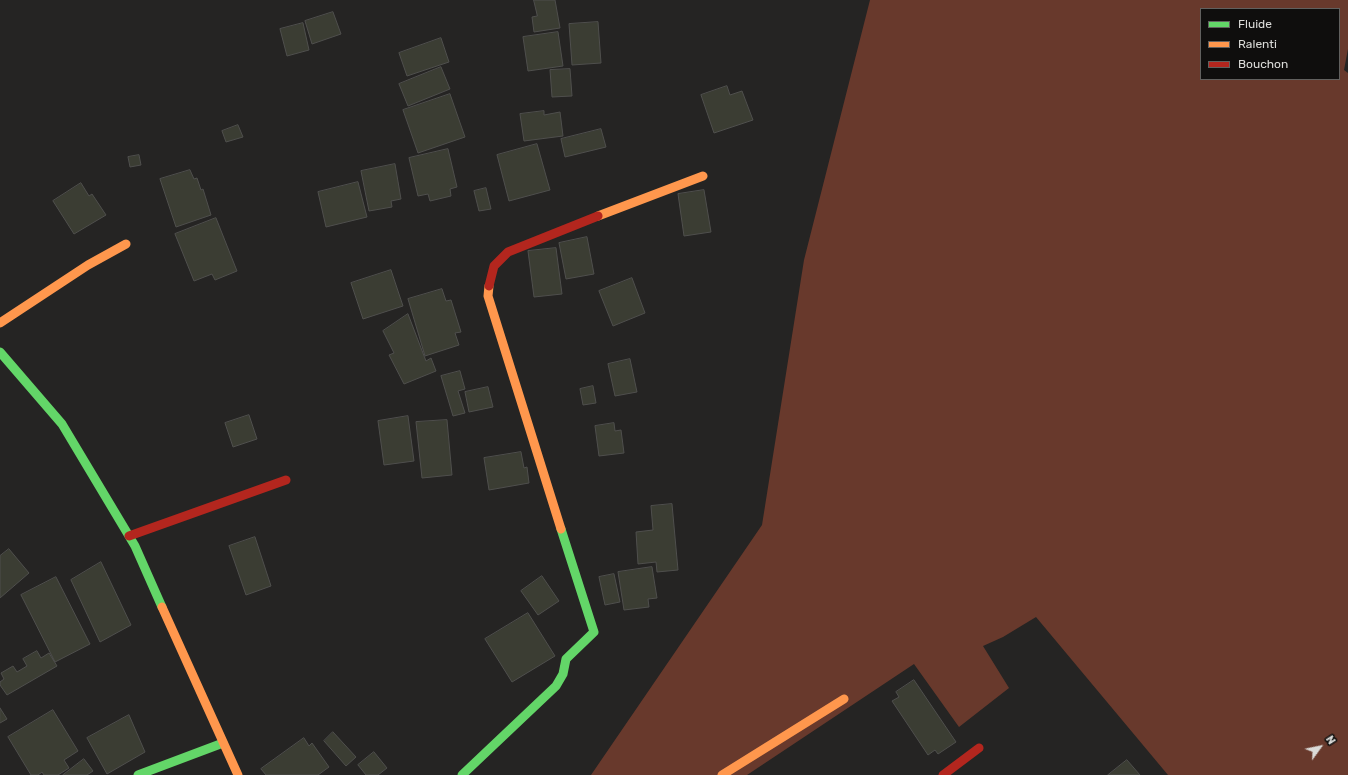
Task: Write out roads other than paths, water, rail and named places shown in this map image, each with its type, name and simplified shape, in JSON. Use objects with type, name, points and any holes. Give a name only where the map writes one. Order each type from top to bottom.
[{"type":"street","points":[[462,775],[556,686],[563,674],[566,659],[594,632],[488,296],[490,273],[499,257],[517,247],[703,176]]},
{"type":"street","points":[[0,324],[88,265],[126,244]]},
{"type":"street","points":[[0,352],[62,424],[135,546],[238,775]]},
{"type":"street","points":[[129,536],[286,480]]},
{"type":"street","points":[[722,775],[844,699]]},
{"type":"street","points":[[138,775],[150,769],[223,743]]},
{"type":"street","points":[[943,775],[979,748]]}]
